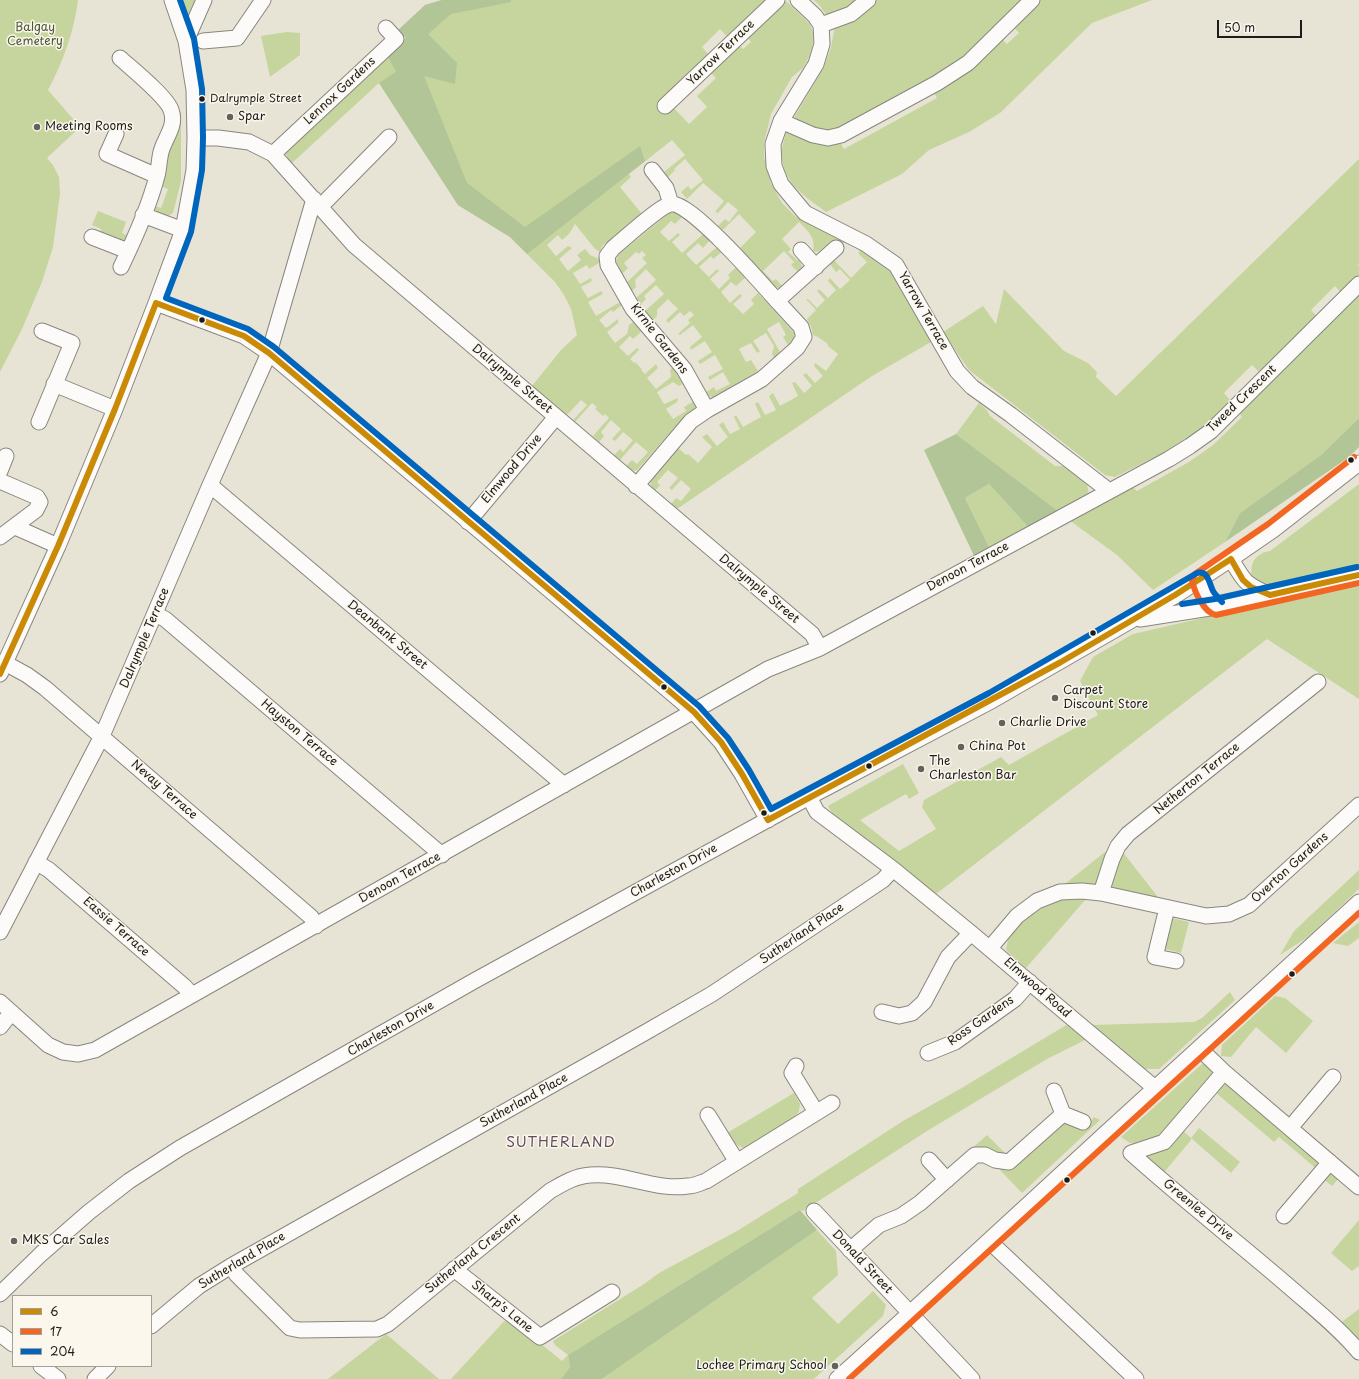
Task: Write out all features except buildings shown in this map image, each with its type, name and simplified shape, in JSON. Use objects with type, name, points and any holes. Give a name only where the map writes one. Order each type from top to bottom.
[{"type":"street","points":[[2,668],[58,546],[115,409],[156,303],[182,230],[194,170],[196,138],[194,90],[186,41],[172,0]]},
{"type":"street","points":[[186,41],[204,0]]},
{"type":"street","points":[[203,41],[237,38],[263,0]]},
{"type":"street","name":"Yarrow Terrace","points":[[665,106],[776,0]]},
{"type":"street","points":[[798,0],[815,16],[821,25],[851,14],[868,0]]},
{"type":"street","points":[[781,121],[813,135],[828,138],[841,135],[937,83],[968,63],[1032,0]]},
{"type":"street","name":"Yarrow Terrace","points":[[821,25],[822,44],[816,64],[781,121],[773,144],[774,166],[781,184],[805,213],[866,244],[896,265],[957,371],[972,387],[1011,415],[1109,491]]},
{"type":"street","name":"Lennox Gardens","points":[[273,154],[396,39],[386,28]]},
{"type":"street","points":[[120,58],[164,99],[171,108],[174,118],[172,128],[161,151],[157,176],[144,215],[121,267]]},
{"type":"street","points":[[116,134],[107,154],[157,176]]},
{"type":"street","points":[[317,202],[389,137]]},
{"type":"street","name":"Dalrymple Street","points":[[196,138],[218,138],[249,142],[273,154],[354,245],[812,634],[820,648]]},
{"type":"street","points":[[636,486],[691,421],[707,410],[762,379],[797,348],[804,337],[801,326],[714,233],[681,206],[671,204],[666,188],[652,170]]},
{"type":"street","name":"Dalrymple Terrace","points":[[0,932],[102,736],[210,485],[269,353],[317,202]]},
{"type":"street","name":"Kirnie Gardens","points":[[671,204],[661,208],[613,248],[607,256],[608,265],[633,309],[684,369],[707,410]]},
{"type":"street","points":[[144,215],[182,230]]},
{"type":"street","points":[[92,236],[128,251]]},
{"type":"street","points":[[777,301],[836,248]]},
{"type":"street","points":[[800,250],[816,267]]},
{"type":"street","name":"Tweed Crescent","points":[[1109,491],[1169,459],[1211,431],[1359,284]]},
{"type":"street","points":[[156,303],[244,336],[269,353],[694,712],[721,742],[742,774],[768,820]]},
{"type":"street","points":[[38,329],[72,343],[39,422]]},
{"type":"street","points":[[54,384],[115,409]]},
{"type":"street","name":"Elmwood Drive","points":[[468,522],[556,416]]},
{"type":"street","points":[[0,471],[6,456]]},
{"type":"street","name":"Charleston Drive","points":[[3,1286],[89,1212],[129,1181],[180,1148],[474,982],[809,797],[993,700],[1132,620],[1200,580],[1232,559],[1273,530],[1359,463]]},
{"type":"street","points":[[0,481],[37,497],[40,502],[36,510],[0,537]]},
{"type":"street","name":"Deanbank Street","points":[[210,485],[564,786]]},
{"type":"street","name":"Denoon Terrace","points":[[11,1013],[48,1045],[63,1052],[78,1054],[95,1050],[564,786],[768,669],[820,648],[1109,491]]},
{"type":"street","points":[[15,527],[58,546]]},
{"type":"street","points":[[1232,559],[1244,580],[1250,587],[1270,595]]},
{"type":"street","points":[[1132,620],[1216,607],[1359,575]]},
{"type":"street","points":[[1200,580],[1207,598],[1216,607]]},
{"type":"street","name":"Hayston Terrace","points":[[155,614],[165,619],[442,855]]},
{"type":"street","name":"Nevay Terrace","points":[[2,668],[28,675],[45,688],[311,917],[316,926]]},
{"type":"street","name":"Netherton Terrace","points":[[1101,893],[1112,859],[1118,846],[1128,834],[1318,682]]},
{"type":"street","name":"Elmwood Road","points":[[809,797],[817,812],[893,869],[990,948],[1155,1088]]},
{"type":"street","name":"Overton Gardens","points":[[990,948],[1017,916],[1037,901],[1060,892],[1082,890],[1206,916],[1228,914],[1250,905],[1359,805]]},
{"type":"street","name":"Eassie Terrace","points":[[36,862],[49,870],[185,987],[192,996]]},
{"type":"street","name":"Sutherland Place","points":[[152,1325],[199,1286],[231,1266],[712,994],[883,880],[893,869]]},
{"type":"street","points":[[837,1379],[1359,902]]},
{"type":"street","points":[[1167,908],[1155,957],[1176,961]]},
{"type":"street","points":[[882,1012],[899,1016],[912,1013],[924,1002],[948,957],[971,933]]},
{"type":"street","name":"Ross Gardens","points":[[928,1053],[954,1042],[1015,999],[1030,982]]},
{"type":"street","points":[[0,1002],[11,1013],[0,1027]]},
{"type":"street","points":[[1199,1048],[1224,1072],[1359,1187]]},
{"type":"street","points":[[796,1066],[792,1073],[816,1112]]},
{"type":"street","name":"Greenlee Drive","points":[[1224,1072],[1164,1142],[1131,1152],[1156,1176],[1304,1299],[1348,1338],[1359,1352]]},
{"type":"street","points":[[1290,1128],[1333,1077]]},
{"type":"street","points":[[1054,1091],[1063,1114],[1083,1122]]},
{"type":"street","name":"Sutherland Crescent","points":[[231,1266],[236,1275],[290,1328],[300,1330],[377,1329],[388,1324],[550,1191],[569,1180],[589,1175],[606,1175],[668,1187],[688,1186],[706,1181],[832,1103]]},
{"type":"street","points":[[850,1250],[879,1225],[901,1216],[920,1203],[975,1155],[985,1154],[996,1160],[1009,1162],[1063,1114]]},
{"type":"street","points":[[708,1115],[737,1162]]},
{"type":"street","points":[[929,1160],[947,1180]]},
{"type":"street","points":[[1284,1216],[1330,1162]]},
{"type":"street","name":"Donald Street","points":[[814,1211],[972,1379]]},
{"type":"street","points":[[989,1241],[1136,1379]]},
{"type":"street","name":"Sharp's Lane","points":[[454,1269],[540,1337],[612,1292]]},
{"type":"street","points":[[0,1334],[12,1343]]},
{"type":"street","points":[[42,1367],[58,1379]]},
{"type":"street","points":[[95,1379],[107,1367]]},
{"type":"green space","name":"Balgay Cemetery","points":[[0,0],[78,0],[74,24],[67,46],[48,90],[80,127],[47,158],[53,165],[59,177],[60,194],[53,247],[42,282],[22,329],[0,372]]},
{"type":"green space","points":[[176,0],[196,0],[183,26]]},
{"type":"green space","points":[[442,0],[770,0],[729,39],[720,29],[702,47],[709,55],[672,106],[689,124],[707,107],[697,96],[716,78],[709,71],[738,44],[743,49],[751,42],[746,36],[779,5],[786,1],[810,24],[813,33],[813,44],[809,57],[803,68],[792,77],[771,114],[764,143],[764,157],[771,183],[782,203],[796,217],[851,242],[836,244],[832,241],[818,252],[813,251],[814,246],[812,238],[799,222],[782,239],[791,249],[788,252],[799,260],[802,266],[801,270],[798,272],[791,265],[794,262],[784,251],[763,271],[773,281],[776,279],[783,287],[775,287],[740,248],[756,232],[739,214],[723,230],[718,226],[725,219],[729,222],[738,210],[728,202],[718,213],[715,212],[724,201],[703,183],[687,199],[681,192],[688,186],[691,190],[703,180],[685,159],[668,177],[664,172],[685,155],[672,140],[629,174],[631,177],[620,187],[642,214],[602,246],[600,252],[595,249],[575,224],[569,234],[562,240],[558,235],[547,245],[556,256],[568,246],[572,248],[559,259],[568,271],[581,260],[577,255],[585,249],[590,255],[599,259],[599,263],[589,269],[587,265],[573,273],[580,284],[591,278],[592,281],[581,287],[588,298],[601,291],[603,294],[588,302],[596,316],[620,302],[622,305],[613,312],[611,310],[599,320],[606,328],[618,319],[618,323],[607,332],[615,343],[627,334],[629,325],[633,322],[642,331],[633,339],[630,336],[619,347],[628,356],[637,348],[639,350],[630,359],[642,369],[641,370],[645,374],[656,364],[658,368],[647,378],[656,389],[671,377],[670,370],[673,367],[683,384],[679,386],[673,382],[657,392],[664,404],[678,398],[677,402],[666,409],[673,419],[686,411],[684,407],[694,401],[696,406],[693,411],[681,420],[637,470],[633,471],[626,466],[632,460],[637,464],[648,452],[636,442],[620,460],[614,455],[620,449],[623,452],[633,440],[623,432],[615,441],[612,439],[621,429],[611,420],[601,432],[604,436],[599,442],[593,436],[609,418],[605,414],[603,416],[595,409],[597,407],[592,403],[575,422],[573,420],[587,405],[581,400],[567,415],[532,386],[561,350],[577,335],[571,309],[564,295],[555,282],[510,237],[458,205],[379,83],[291,164],[284,150],[406,38],[425,5]]},
{"type":"green space","points":[[442,0],[511,0],[511,2],[451,14],[428,34],[457,63],[455,84],[424,76],[467,183],[525,227],[640,146],[645,161],[527,254],[510,237],[458,205],[379,83],[396,72],[387,55],[406,38],[398,30],[425,5]]},
{"type":"green space","points":[[814,0],[859,0],[848,10],[827,16]]},
{"type":"green space","points":[[875,0],[1025,0],[965,59],[829,134],[796,122],[795,116],[824,67],[831,47],[835,26],[859,15]]},
{"type":"green space","points":[[1039,0],[1152,0],[1092,23],[1000,113],[969,132],[929,150],[902,174],[826,212],[809,200],[789,179],[785,171],[782,149],[786,132],[790,130],[830,146],[840,142],[844,149],[937,98],[933,91],[1001,38],[1007,44],[1019,33],[1013,26]]},
{"type":"green space","points":[[287,32],[300,33],[300,55],[270,77],[261,36]]},
{"type":"green space","points":[[181,111],[181,181],[173,213],[168,216],[161,215],[156,211],[155,206],[161,208],[168,189],[160,186],[178,113]]},
{"type":"green space","points":[[1359,159],[1359,275],[1341,293],[1335,286],[1311,310],[1317,316],[1262,370],[1259,372],[1252,365],[1224,393],[1230,400],[1206,425],[1165,452],[1115,477],[1105,475],[969,370],[943,332],[983,306],[996,324],[1004,289],[1064,351],[1088,363],[1097,372],[1096,377],[1116,396]]},
{"type":"green space","points":[[98,211],[126,222],[122,233],[129,236],[120,242],[101,235],[101,229],[92,225]]},
{"type":"green space","points":[[674,212],[682,217],[675,224],[671,221],[660,232],[669,241],[678,233],[680,235],[672,242],[682,253],[703,234],[710,240],[703,248],[698,243],[686,254],[696,265],[717,247],[722,252],[713,259],[711,256],[699,267],[709,277],[717,269],[719,271],[710,279],[719,289],[730,278],[728,275],[736,267],[746,277],[736,286],[731,282],[721,292],[730,303],[740,294],[742,296],[733,304],[743,314],[754,304],[751,300],[758,293],[795,334],[793,340],[788,345],[783,337],[786,335],[779,322],[767,329],[780,352],[774,358],[772,354],[774,346],[766,333],[753,341],[760,351],[757,353],[751,343],[739,349],[746,362],[751,360],[758,371],[713,397],[709,396],[706,392],[714,387],[716,391],[730,384],[723,372],[710,380],[708,377],[723,369],[715,355],[700,364],[698,361],[712,352],[705,341],[691,350],[690,347],[702,337],[693,325],[680,335],[678,334],[690,323],[688,320],[694,315],[690,311],[684,316],[680,312],[668,323],[666,320],[678,309],[668,299],[657,310],[657,316],[653,320],[645,311],[664,294],[656,285],[644,296],[646,299],[640,305],[636,298],[656,280],[646,269],[635,280],[636,287],[632,291],[627,282],[647,263],[642,258],[646,255],[642,251],[639,254],[636,252],[624,263],[628,268],[622,274],[616,261],[618,255],[669,213]]},
{"type":"green space","points":[[851,242],[875,257],[896,277],[931,342],[872,376],[677,509],[671,504],[676,498],[681,501],[691,489],[681,480],[672,490],[669,488],[678,478],[668,470],[657,482],[660,485],[655,491],[652,488],[651,481],[678,448],[698,463],[712,447],[702,437],[707,434],[717,446],[728,437],[719,425],[723,422],[730,434],[740,429],[734,417],[736,415],[743,427],[761,417],[755,404],[758,402],[765,415],[776,410],[769,396],[773,393],[780,406],[798,396],[792,383],[795,382],[804,393],[812,386],[803,375],[806,373],[815,383],[823,376],[814,366],[815,363],[826,371],[838,354],[828,346],[828,344],[813,335],[807,319],[816,310],[806,299],[808,299],[817,308],[825,300],[817,291],[819,289],[828,298],[836,290],[828,281],[830,278],[840,289],[850,280],[840,269],[836,272],[830,264],[834,260],[851,278],[867,262],[858,253],[860,251]]},
{"type":"green space","points":[[1359,293],[1359,418],[1321,455],[1240,513],[1225,542],[1153,590],[1117,555],[1069,520],[1131,485],[1137,491],[1189,462],[1213,445],[1242,417],[1238,411]]},
{"type":"green space","points":[[979,403],[987,410],[990,416],[1055,466],[1064,466],[1087,484],[1089,494],[1058,511],[956,434]]},
{"type":"green space","points":[[1359,418],[1359,447],[1349,457],[1225,542],[1240,513],[1321,455]]},
{"type":"green space","points":[[956,434],[1058,511],[1029,528],[989,484],[965,498],[990,549],[975,558],[924,450]]},
{"type":"green space","points":[[989,484],[1029,528],[990,549],[965,498]]},
{"type":"green space","points":[[1359,484],[1359,699],[1267,639],[936,894],[834,816],[828,806],[903,764],[919,793],[909,799],[906,794],[860,820],[899,851],[936,829],[922,807],[924,800],[1001,757],[1009,765],[1098,715],[1080,681],[1093,657],[1133,634],[1259,605],[1253,585],[1251,570],[1256,558],[1263,553],[1270,551]]},
{"type":"green space","points":[[1122,851],[1161,901],[1114,889],[1109,882]]},
{"type":"green space","points":[[1105,852],[1108,854],[1097,883],[1091,885],[1061,887]]},
{"type":"green space","points":[[1359,870],[1359,889],[1308,937],[1280,955],[1294,931]]},
{"type":"green space","points":[[1086,899],[1026,968],[1006,950],[1008,940],[1018,926],[1036,911],[1062,900]]},
{"type":"green space","points":[[1172,918],[1189,922],[1181,953],[1165,949]]},
{"type":"green space","points":[[1359,922],[1359,938],[1348,946],[1333,943]]},
{"type":"green space","points":[[1230,992],[1235,1000],[1159,1069],[1145,1069],[1092,1025],[1194,1022],[1202,1018]]},
{"type":"green space","points":[[1275,996],[1285,998],[1313,1021],[1286,1053],[1256,1027],[1231,1057],[1221,1056],[1222,1045]]},
{"type":"green space","points":[[1068,1024],[1087,1039],[1047,1059],[927,1131],[803,1211],[800,1210],[568,1355],[555,1345],[553,1341],[659,1273],[737,1231],[798,1193],[798,1189],[903,1121],[960,1089]]},
{"type":"green space","points":[[1202,1064],[1210,1068],[1213,1076],[1166,1133],[1138,1144],[1130,1143],[1121,1137]]},
{"type":"green space","points":[[1226,1084],[1234,1087],[1322,1162],[1319,1171],[1279,1137],[1274,1142],[1215,1092],[1220,1086]]},
{"type":"green space","points":[[794,1093],[800,1104],[799,1111],[795,1117],[746,1148],[737,1145],[727,1133]]},
{"type":"green space","points":[[1094,1117],[1100,1120],[1022,1193],[1000,1170],[1000,1167],[1010,1167],[1019,1164],[1020,1158],[1064,1121],[1085,1128]]},
{"type":"green space","points":[[1199,1128],[1240,1162],[1231,1173],[1191,1138]]},
{"type":"green space","points":[[1181,1129],[1191,1138],[1191,1140],[1161,1176],[1138,1156]]},
{"type":"green space","points":[[987,1135],[1008,1156],[970,1150]]},
{"type":"green space","points":[[1330,1174],[1339,1178],[1332,1186],[1322,1178]]},
{"type":"green space","points":[[800,1210],[817,1230],[602,1379],[561,1379],[570,1367],[568,1355]]},
{"type":"green space","points":[[1359,1220],[1359,1266],[1352,1271],[1331,1253]]},
{"type":"green space","points":[[817,1230],[836,1251],[838,1275],[812,1298],[838,1324],[873,1291],[886,1305],[883,1316],[814,1379],[602,1379]]},
{"type":"green space","points":[[1359,1309],[1359,1346],[1339,1324]]},
{"type":"green space","points":[[508,1317],[562,1361],[568,1355],[570,1367],[561,1379],[451,1379]]},
{"type":"green space","points":[[386,1334],[439,1379],[328,1379]]},
{"type":"transit line","name":"204","points":[[180,0],[194,39],[202,89],[202,170],[191,232],[166,298],[248,329],[274,347],[699,706],[728,738],[749,770],[771,809],[989,693],[1197,573],[1204,573],[1206,575],[1214,592],[1222,602]]},
{"type":"transit line","name":"6","points":[[156,303],[244,336],[269,353],[694,712],[721,742],[742,774],[768,820]]},
{"type":"transit line","name":"6","points":[[0,674],[58,546],[115,409],[156,303]]},
{"type":"transit line","name":"17","points":[[1354,457],[1268,524],[1195,574],[1192,580],[1200,601],[1207,610],[1216,615],[1359,583]]},
{"type":"transit line","name":"6","points":[[768,820],[1061,662],[1175,595],[1231,559],[1243,580],[1251,587],[1270,595],[1359,575]]},
{"type":"transit line","name":"204","points":[[1182,604],[1215,599],[1357,567]]},
{"type":"transit line","name":"17","points":[[849,1379],[1359,913]]},
{"type":"place","name":"Dalrymple Street","points":[[202,99]]},
{"type":"place","name":"Spar","points":[[230,117]]},
{"type":"place","name":"Meeting Rooms","points":[[37,127]]},
{"type":"place","name":"Carpet Discount Store","points":[[1055,698]]},
{"type":"place","name":"Charlie Drive","points":[[1002,723]]},
{"type":"place","name":"China Pot","points":[[961,747]]},
{"type":"place","name":"The Charleston Bar","points":[[921,769]]},
{"type":"place","name":"MKS Car Sales","points":[[14,1241]]},
{"type":"place","name":"Lochee Primary School","points":[[835,1366]]},
{"type":"district","name":"SUTHERLAND","points":[[561,1143]]}]
